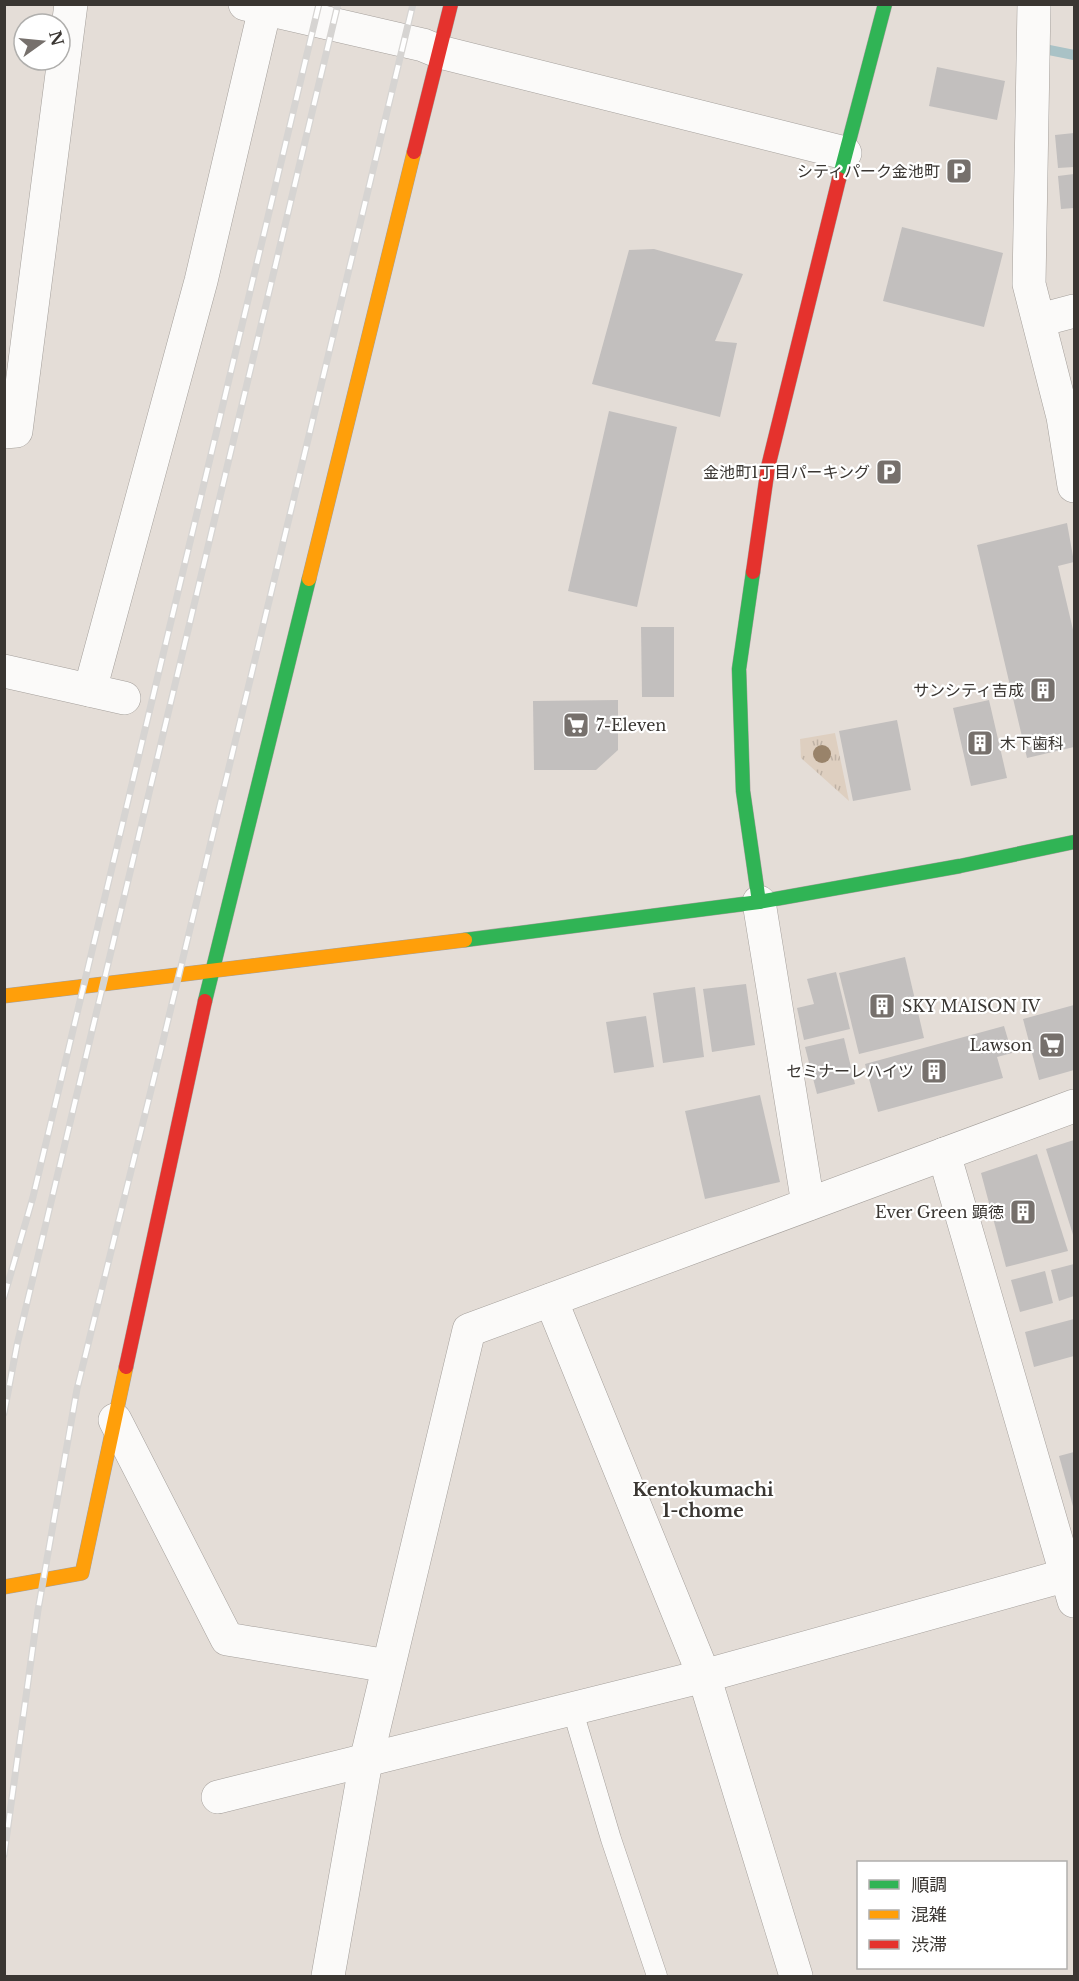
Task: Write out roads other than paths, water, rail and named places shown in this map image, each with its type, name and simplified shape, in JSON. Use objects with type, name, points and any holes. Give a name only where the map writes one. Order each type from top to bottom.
[{"type":"street","points":[[4,432],[16,430],[70,4]]},
{"type":"street","points":[[4,1587],[82,1573],[212,970],[451,4]]},
{"type":"street","points":[[808,1204],[743,791],[739,669],[768,467],[845,153],[885,4]]},
{"type":"street","points":[[1034,4],[1029,284],[1063,417],[1074,486]]},
{"type":"street","points":[[90,690],[201,281],[258,6],[423,45],[845,153]]},
{"type":"street","points":[[1040,320],[1074,311]]},
{"type":"street","points":[[4,671],[124,698]]},
{"type":"street","points":[[4,996],[600,924],[759,902],[960,866],[1074,842]]},
{"type":"street","points":[[328,1977],[366,1761],[469,1330],[1074,1106]]},
{"type":"street","points":[[218,1797],[1072,1583],[944,1154]]},
{"type":"street","points":[[551,1299],[704,1676],[796,1977]]},
{"type":"street","points":[[115,1420],[227,1639],[388,1666]]},
{"type":"lane","points":[[572,1708],[611,1839],[657,1977]]},
{"type":"waterway","points":[[1049,50],[1074,55]]},
{"type":"railway","points":[[4,1297],[33,1197],[319,4]]},
{"type":"railway","points":[[4,1413],[17,1345],[338,4]]},
{"type":"railway","points":[[4,1855],[38,1610],[77,1389],[413,4]]},
{"type":"place","name":"シティパーク金池町","points":[[959,171]]},
{"type":"place","name":"金池町1丁目パーキング","points":[[889,472]]},
{"type":"place","name":"サンシティ吉成","points":[[1043,690]]},
{"type":"place","name":"7-Eleven","points":[[576,725]]},
{"type":"place","name":"木下歯科","points":[[980,743]]},
{"type":"place","name":"SKY MAISON IV","points":[[882,1006]]},
{"type":"place","name":"Lawson","points":[[1052,1045]]},
{"type":"place","name":"セミナーレハイツ","points":[[934,1071]]},
{"type":"place","name":"Ever Green 顕徳","points":[[1023,1212]]},
{"type":"district","name":"Kentokumachi 1-chome","points":[[703,1500]]}]
